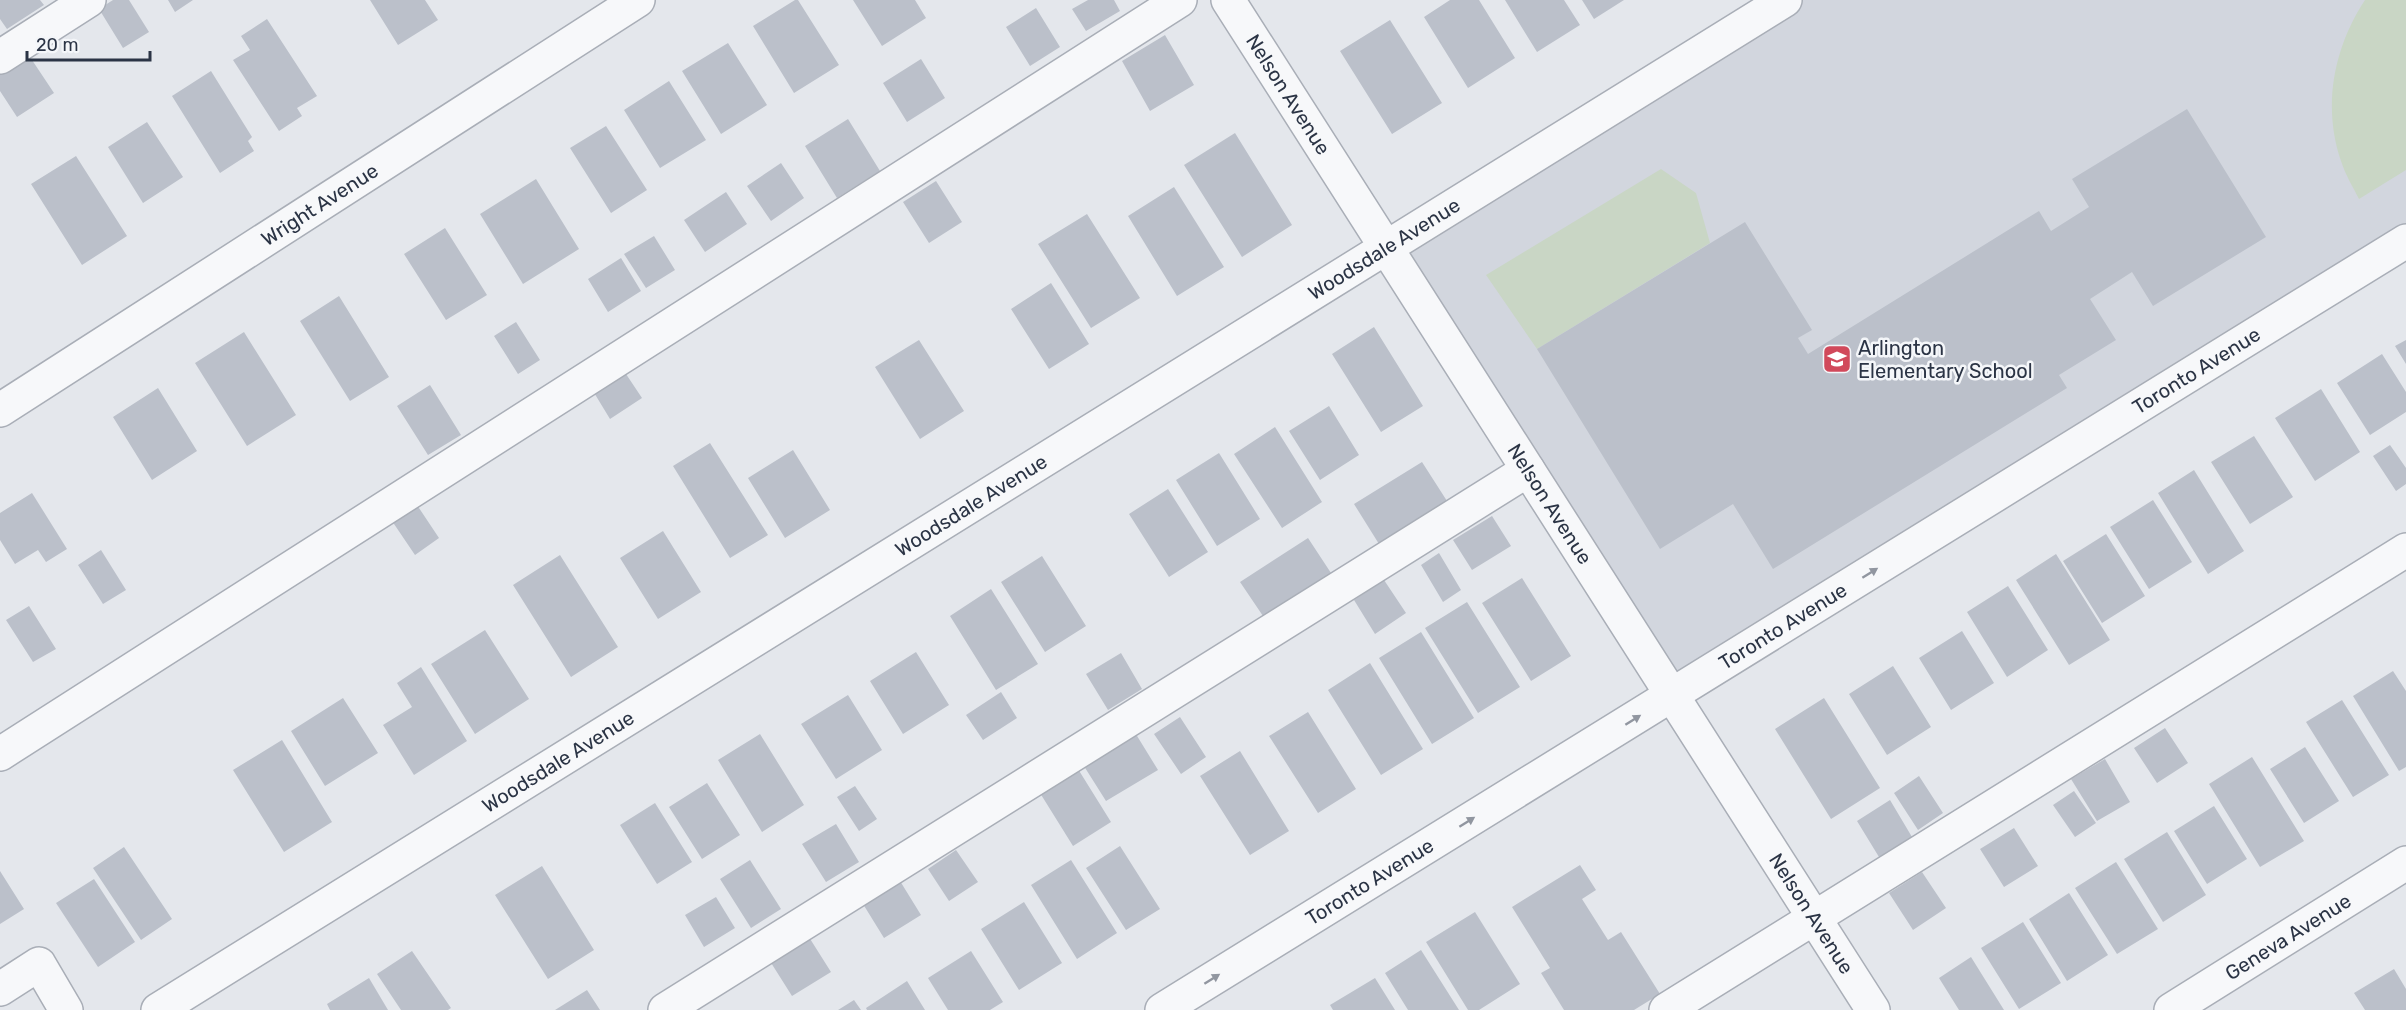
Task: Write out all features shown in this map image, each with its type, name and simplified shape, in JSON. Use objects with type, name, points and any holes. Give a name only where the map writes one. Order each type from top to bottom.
[{"type":"street","points":[[0,57],[89,0]]},
{"type":"street","name":"Wright Avenue","points":[[0,410],[638,0]]},
{"type":"street","points":[[0,754],[1180,0]]},
{"type":"street","name":"Nelson Avenue","points":[[1229,0],[1873,1010]]},
{"type":"street","name":"Woodsdale Avenue","points":[[161,1009],[1785,0]]},
{"type":"street","name":"Toronto Avenue","points":[[1162,1010],[2406,241]]},
{"type":"street","points":[[665,1010],[1528,470]]},
{"type":"street","points":[[1666,1010],[2406,550]]},
{"type":"street","name":"Geneva Avenue","points":[[2171,1010],[2406,863]]},
{"type":"street","points":[[0,989],[39,964],[66,1010]]},
{"type":"shaded area","name":"Arlington Elementary School","points":[[1785,0],[2406,0],[2406,241],[1673,695],[1386,248]]},
{"type":"green space","points":[[2365,0],[2406,0],[2406,170],[2359,199],[2347,176],[2335,140],[2332,98],[2339,57],[2354,18]]},
{"type":"green space","points":[[1661,169],[1696,193],[1710,243],[1537,349],[1486,275]]},
{"type":"building","points":[[0,0],[40,0],[44,5],[7,29],[0,19]]},
{"type":"building","points":[[113,0],[129,0],[149,32],[123,48],[99,9]]},
{"type":"building","points":[[168,0],[193,0],[175,12]]},
{"type":"building","points":[[370,0],[425,0],[438,20],[398,45]]},
{"type":"building","points":[[798,0],[839,65],[794,93],[753,26]]},
{"type":"building","points":[[853,0],[915,0],[926,18],[882,46]]},
{"type":"building","points":[[1088,0],[1114,0],[1120,11],[1086,31],[1072,9]]},
{"type":"building","points":[[1450,0],[1479,0],[1515,58],[1468,88],[1424,17]]},
{"type":"building","points":[[1505,0],[1564,0],[1580,25],[1537,52]]},
{"type":"building","points":[[1582,0],[1624,0],[1594,19]]},
{"type":"building","points":[[1036,8],[1060,47],[1030,66],[1006,27]]},
{"type":"building","points":[[267,19],[317,96],[297,108],[302,116],[279,131],[233,60],[250,50],[241,36]]},
{"type":"building","points":[[1390,20],[1442,103],[1392,134],[1340,51]]},
{"type":"building","points":[[1165,35],[1194,85],[1150,111],[1122,61]]},
{"type":"building","points":[[728,43],[767,105],[721,134],[682,71]]},
{"type":"building","points":[[28,54],[54,93],[17,117],[0,91],[0,73]]},
{"type":"building","points":[[921,59],[945,98],[907,122],[883,83]]},
{"type":"building","points":[[211,71],[252,137],[248,141],[254,151],[220,173],[172,96]]},
{"type":"building","points":[[669,81],[706,140],[660,168],[624,110]]},
{"type":"building","points":[[2187,109],[2266,237],[2153,306],[2132,272],[2090,299],[2116,340],[2059,375],[2067,388],[1773,569],[1733,504],[1660,549],[1537,349],[1745,222],[1812,330],[1798,338],[1808,354],[2039,211],[2051,231],[2089,207],[2072,179]]},
{"type":"building","points":[[848,119],[880,171],[837,198],[805,146]]},
{"type":"building","points":[[147,122],[183,177],[143,203],[108,147]]},
{"type":"building","points":[[606,126],[647,190],[611,213],[570,148]]},
{"type":"building","points":[[1235,133],[1292,225],[1242,257],[1184,165]]},
{"type":"building","points":[[76,156],[127,236],[82,265],[31,184]]},
{"type":"building","points":[[781,163],[804,198],[771,221],[747,186]]},
{"type":"building","points":[[536,179],[579,249],[523,284],[480,214]]},
{"type":"building","points":[[936,181],[962,222],[929,243],[903,202]]},
{"type":"building","points":[[1174,187],[1224,267],[1177,296],[1128,216]]},
{"type":"building","points":[[726,192],[747,224],[705,252],[684,220]]},
{"type":"building","points":[[1087,214],[1140,298],[1091,328],[1038,244]]},
{"type":"building","points":[[445,228],[487,295],[446,320],[404,254]]},
{"type":"building","points":[[654,236],[675,270],[646,288],[624,254]]},
{"type":"building","points":[[621,258],[641,291],[608,312],[588,279]]},
{"type":"building","points":[[1051,283],[1089,344],[1049,369],[1011,309]]},
{"type":"building","points":[[339,296],[389,377],[350,401],[300,321]]},
{"type":"building","points":[[516,322],[540,360],[518,374],[494,336]]},
{"type":"building","points":[[1374,327],[1423,406],[1381,432],[1332,354]]},
{"type":"building","points":[[244,332],[296,415],[247,446],[195,363]]},
{"type":"building","points":[[919,340],[964,411],[920,439],[875,367]]},
{"type":"building","points":[[2406,340],[2406,364],[2395,346]]},
{"type":"building","points":[[2382,354],[2406,392],[2406,412],[2370,435],[2337,383]]},
{"type":"building","points":[[624,371],[642,398],[610,419],[593,391]]},
{"type":"building","points":[[430,385],[461,435],[428,455],[397,406]]},
{"type":"building","points":[[158,388],[197,451],[152,480],[113,417]]},
{"type":"building","points":[[2321,389],[2360,452],[2315,481],[2275,418]]},
{"type":"building","points":[[1329,406],[1359,455],[1320,480],[1289,431]]},
{"type":"building","points":[[1275,427],[1322,502],[1282,528],[1234,454]]},
{"type":"building","points":[[2254,436],[2293,497],[2250,524],[2211,462]]},
{"type":"building","points":[[710,443],[768,535],[730,558],[673,466]]},
{"type":"building","points":[[2390,445],[2406,468],[2406,484],[2396,491],[2373,456]]},
{"type":"building","points":[[793,450],[830,510],[785,538],[748,478]]},
{"type":"building","points":[[1219,453],[1260,519],[1217,546],[1176,480]]},
{"type":"building","points":[[1422,462],[1447,501],[1379,544],[1354,504]]},
{"type":"building","points":[[2194,470],[2244,551],[2208,574],[2158,493]]},
{"type":"building","points":[[1168,489],[1208,552],[1169,577],[1129,514]]},
{"type":"building","points":[[32,493],[67,549],[46,562],[38,550],[15,564],[0,540],[0,513]]},
{"type":"building","points":[[2153,500],[2192,562],[2149,589],[2110,527]]},
{"type":"building","points":[[417,505],[439,538],[415,555],[392,521]]},
{"type":"building","points":[[1492,516],[1511,546],[1472,570],[1453,540]]},
{"type":"building","points":[[663,531],[701,592],[658,619],[620,558]]},
{"type":"building","points":[[2106,534],[2145,596],[2102,623],[2063,561]]},
{"type":"building","points":[[1308,538],[1331,573],[1263,616],[1240,582]]},
{"type":"building","points":[[101,550],[126,590],[103,604],[78,565]]},
{"type":"building","points":[[1439,553],[1461,590],[1443,602],[1421,565]]},
{"type":"building","points":[[2056,554],[2110,640],[2069,665],[2016,580]]},
{"type":"building","points":[[560,555],[618,647],[571,677],[513,585]]},
{"type":"building","points":[[1042,556],[1086,626],[1045,652],[1001,582]]},
{"type":"building","points":[[1522,578],[1571,656],[1531,681],[1482,603]]},
{"type":"building","points":[[1384,580],[1406,613],[1375,634],[1354,600]]},
{"type":"building","points":[[2008,586],[2048,650],[2007,677],[1967,612]]},
{"type":"building","points":[[991,589],[1038,664],[996,690],[950,616]]},
{"type":"building","points":[[1467,602],[1520,687],[1478,713],[1425,628]]},
{"type":"building","points":[[29,606],[56,649],[33,662],[6,620]]},
{"type":"building","points":[[485,630],[529,699],[475,734],[431,664]]},
{"type":"building","points":[[1962,631],[1994,683],[1951,710],[1919,658]]},
{"type":"building","points":[[1421,632],[1474,718],[1432,744],[1379,658]]},
{"type":"building","points":[[916,652],[949,705],[903,734],[870,681]]},
{"type":"building","points":[[1121,653],[1142,689],[1108,710],[1086,674]]},
{"type":"building","points":[[1370,663],[1423,749],[1381,775],[1328,690]]},
{"type":"building","points":[[1893,666],[1931,727],[1887,755],[1849,694]]},
{"type":"building","points":[[421,667],[467,741],[414,775],[383,725],[412,707],[397,683]]},
{"type":"building","points":[[2393,671],[2406,691],[2406,767],[2399,771],[2353,696]]},
{"type":"building","points":[[1001,692],[1017,718],[983,740],[966,715]]},
{"type":"building","points":[[848,695],[882,750],[836,779],[801,724]]},
{"type":"building","points":[[343,698],[378,753],[325,786],[291,731]]},
{"type":"building","points":[[1824,698],[1880,788],[1831,819],[1775,729]]},
{"type":"building","points":[[2342,700],[2389,775],[2353,797],[2306,722]]},
{"type":"building","points":[[1308,712],[1356,789],[1318,813],[1269,736]]},
{"type":"building","points":[[1180,717],[1206,757],[1181,774],[1154,734]]},
{"type":"building","points":[[2165,728],[2188,763],[2157,783],[2134,748]]},
{"type":"building","points":[[1134,731],[1158,770],[1106,801],[1082,763]]},
{"type":"building","points":[[760,734],[804,805],[762,832],[718,760]]},
{"type":"building","points":[[282,740],[332,822],[284,852],[233,770]]},
{"type":"building","points":[[2305,747],[2339,801],[2304,823],[2270,769]]},
{"type":"building","points":[[1240,751],[1289,831],[1250,855],[1200,776]]},
{"type":"building","points":[[2252,757],[2304,841],[2260,867],[2209,784]]},
{"type":"building","points":[[2105,759],[2130,802],[2097,821],[2071,779]]},
{"type":"building","points":[[1078,769],[1111,822],[1073,846],[1040,793]]},
{"type":"building","points":[[1919,776],[1943,813],[1918,830],[1894,793]]},
{"type":"building","points":[[707,783],[740,835],[702,859],[669,807]]},
{"type":"building","points":[[855,786],[877,819],[859,831],[837,797]]},
{"type":"building","points":[[2074,791],[2096,823],[2075,837],[2053,805]]},
{"type":"building","points":[[1890,800],[1912,837],[1879,857],[1857,821]]},
{"type":"building","points":[[655,803],[692,862],[657,884],[620,825]]},
{"type":"building","points":[[2214,806],[2247,859],[2207,884],[2174,831]]},
{"type":"building","points":[[836,824],[859,862],[826,882],[802,844]]},
{"type":"building","points":[[2014,828],[2038,866],[2004,887],[1980,849]]},
{"type":"building","points":[[2167,832],[2206,895],[2163,922],[2124,859]]},
{"type":"building","points":[[1120,846],[1160,909],[1126,930],[1086,868]]},
{"type":"building","points":[[124,847],[172,919],[141,940],[93,868]]},
{"type":"building","points":[[956,850],[978,882],[949,901],[928,869]]},
{"type":"building","points":[[750,860],[781,909],[751,928],[720,879]]},
{"type":"building","points":[[1071,860],[1117,933],[1077,959],[1031,885]]},
{"type":"building","points":[[2116,862],[2158,929],[2117,954],[2075,888]]},
{"type":"building","points":[[1580,865],[1596,890],[1582,899],[1608,940],[1621,932],[1660,994],[1634,1010],[1564,1010],[1541,973],[1550,968],[1512,907]]},
{"type":"building","points":[[542,866],[594,950],[548,979],[495,895]]},
{"type":"building","points":[[0,871],[24,909],[0,924]]},
{"type":"building","points":[[1922,872],[1946,908],[1913,930],[1889,893]]},
{"type":"building","points":[[94,879],[135,942],[98,967],[56,903]]},
{"type":"building","points":[[900,881],[921,915],[884,938],[863,904]]},
{"type":"building","points":[[2069,893],[2108,955],[2067,981],[2029,919]]},
{"type":"building","points":[[716,897],[735,928],[704,947],[685,915]]},
{"type":"building","points":[[1024,902],[1062,963],[1019,990],[981,929]]},
{"type":"building","points":[[1475,912],[1520,984],[1479,1010],[1468,1010],[1426,942]]},
{"type":"building","points":[[2023,922],[2061,983],[2019,1009],[1981,948]]},
{"type":"building","points":[[807,934],[831,972],[792,996],[768,958]]},
{"type":"building","points":[[1421,950],[1459,1010],[1408,1010],[1385,973]]},
{"type":"building","points":[[412,951],[451,1008],[448,1010],[401,1010],[377,974]]},
{"type":"building","points":[[971,951],[1003,1002],[990,1010],[948,1010],[928,978]]},
{"type":"building","points":[[1971,957],[2004,1010],[1959,1010],[1939,978]]},
{"type":"building","points":[[2394,969],[2406,989],[2406,1010],[2365,1010],[2354,993]]},
{"type":"building","points":[[369,978],[388,1010],[330,1010],[327,1004]]},
{"type":"building","points":[[1375,978],[1395,1010],[1333,1010],[1330,1005]]},
{"type":"building","points":[[907,981],[925,1010],[867,1010],[866,1008]]},
{"type":"building","points":[[587,990],[600,1010],[555,1010]]},
{"type":"building","points":[[854,1000],[861,1010],[838,1010]]},
{"type":"place","name":"Arlington Elementary School","points":[[1837,359]]}]
